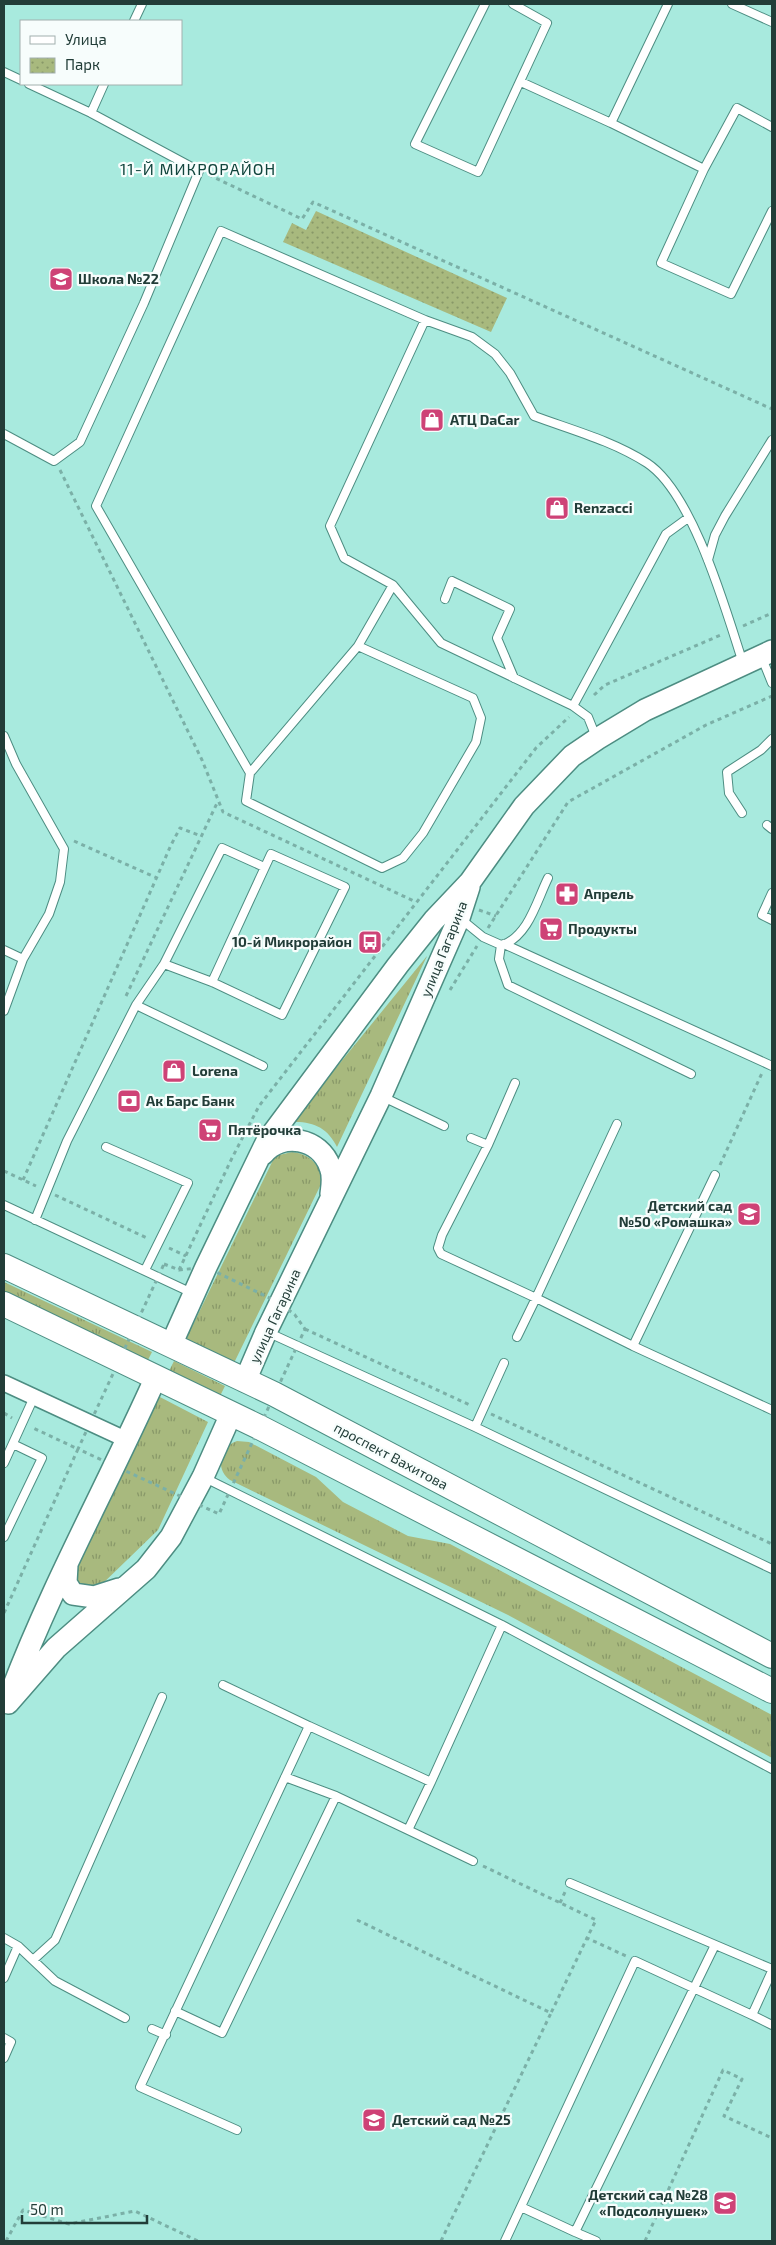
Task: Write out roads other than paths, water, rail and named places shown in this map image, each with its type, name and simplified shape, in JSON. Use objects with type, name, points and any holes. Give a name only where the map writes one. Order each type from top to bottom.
[{"type":"main road","name":"улица Гагарина","points":[[6,1707],[28,1650],[68,1562],[194,1294],[199,1263],[267,1141],[398,965],[434,920],[470,882],[524,806],[572,756],[645,710],[759,657]]},
{"type":"main road","name":"улица Гагарина","points":[[6,1707],[56,1648],[146,1569],[171,1538],[203,1477],[266,1332],[381,1096],[459,918],[470,882]]},
{"type":"main road","points":[[254,1166],[266,1150],[278,1142],[294,1140],[310,1144],[322,1153],[330,1166],[333,1182],[330,1201]]},
{"type":"main road","name":"проспект Вахитова","points":[[4,1266],[274,1394],[772,1656]]},
{"type":"main road","points":[[4,1304],[231,1414],[772,1691]]},
{"type":"main road","points":[[68,1562],[66,1583],[73,1594],[94,1597],[127,1586]]},
{"type":"street","points":[[4,1382],[127,1440]]},
{"type":"lane","points":[[134,20],[142,4]]},
{"type":"lane","points":[[485,4],[415,144],[478,172],[547,24],[513,4]]},
{"type":"lane","points":[[611,123],[668,4]]},
{"type":"lane","points":[[732,4],[772,22]]},
{"type":"lane","points":[[4,72],[20,80]]},
{"type":"lane","points":[[521,82],[611,123],[704,170]]},
{"type":"lane","points":[[4,434],[54,461],[80,442],[144,303],[200,171],[91,113],[31,85]]},
{"type":"lane","points":[[91,113],[104,85]]},
{"type":"lane","points":[[772,127],[737,108],[704,170],[661,263],[731,294],[772,211]]},
{"type":"lane","points":[[250,773],[96,506],[221,230],[425,320],[472,336],[495,354],[510,373],[534,416],[614,445],[648,464],[672,487],[772,683]]},
{"type":"lane","points":[[425,320],[330,526],[344,558],[393,585],[441,643],[573,706],[588,717],[597,739]]},
{"type":"lane","points":[[708,560],[715,535],[725,516],[772,440]]},
{"type":"lane","points":[[573,706],[666,534],[688,518]]},
{"type":"lane","points":[[445,599],[452,580],[510,608],[497,638],[514,678]]},
{"type":"lane","points":[[358,646],[472,698],[481,718],[476,742],[423,833],[403,858],[382,868],[246,801],[250,773],[358,646],[393,585]]},
{"type":"lane","points":[[4,736],[16,764],[64,850],[60,882],[49,914],[23,959],[4,1012]]},
{"type":"lane","points":[[742,813],[729,793],[727,772],[760,750],[772,739]]},
{"type":"lane","points":[[35,1220],[68,1141],[136,1005],[164,964],[222,848],[264,867]]},
{"type":"lane","points":[[164,964],[212,982],[282,1015],[345,888],[271,854],[212,982]]},
{"type":"lane","points":[[503,945],[512,941],[525,926],[548,878]]},
{"type":"lane","points":[[772,893],[762,916],[772,920]]},
{"type":"lane","points":[[459,918],[483,937],[769,1064]]},
{"type":"lane","points":[[503,945],[499,959],[508,985],[691,1074]]},
{"type":"lane","points":[[4,950],[23,959]]},
{"type":"lane","points":[[136,1005],[263,1066]]},
{"type":"lane","points":[[515,1083],[488,1145],[442,1236],[438,1248],[441,1254],[772,1410]]},
{"type":"lane","points":[[381,1096],[444,1126]]},
{"type":"lane","points":[[517,1337],[617,1124]]},
{"type":"lane","points":[[471,1138],[488,1145]]},
{"type":"lane","points":[[106,1147],[188,1183],[144,1270]]},
{"type":"lane","points":[[633,1346],[714,1175]]},
{"type":"lane","points":[[4,1205],[194,1294]]},
{"type":"lane","points":[[266,1332],[475,1427],[772,1570]]},
{"type":"lane","points":[[475,1427],[504,1363]]},
{"type":"lane","points":[[4,1463],[34,1397]]},
{"type":"lane","points":[[4,1537],[42,1458],[14,1444]]},
{"type":"lane","points":[[203,1477],[502,1625],[772,1769]]},
{"type":"lane","points":[[408,1830],[502,1625]]},
{"type":"lane","points":[[223,1685],[431,1782]]},
{"type":"lane","points":[[33,1960],[55,1940],[162,1697]]},
{"type":"lane","points":[[237,2130],[140,2087],[166,2035],[175,2011],[309,1726]]},
{"type":"lane","points":[[285,1777],[336,1796],[473,1861]]},
{"type":"lane","points":[[175,2011],[222,2033],[336,1796]]},
{"type":"lane","points":[[570,1883],[772,1970],[752,2015]]},
{"type":"lane","points":[[4,1938],[18,1946],[55,1981],[125,2018]]},
{"type":"lane","points":[[576,2232],[715,1945]]},
{"type":"lane","points":[[4,1978],[18,1946]]},
{"type":"lane","points":[[505,2241],[635,1961],[772,2025]]},
{"type":"lane","points":[[152,2029],[166,2035]]},
{"type":"lane","points":[[4,2038],[11,2042],[4,2058]]},
{"type":"lane","points":[[521,2207],[596,2241]]},
{"type":"place","name":"Школа №22","points":[[61,279]]},
{"type":"place","name":"АТЦ DaСar","points":[[432,420]]},
{"type":"place","name":"Renzacci","points":[[557,508]]},
{"type":"place","name":"Апрель","points":[[567,894]]},
{"type":"place","name":"Продукты","points":[[551,929]]},
{"type":"place","name":"10-й Микрорайон","points":[[370,942]]},
{"type":"place","name":"Lorena","points":[[174,1071]]},
{"type":"place","name":"Ак Барс Банк","points":[[129,1101]]},
{"type":"place","name":"Пятёрочка","points":[[210,1130]]},
{"type":"place","name":"Детский сад №50 «Ромашка»","points":[[749,1214]]},
{"type":"place","name":"Детский сад №25","points":[[374,2120]]},
{"type":"place","name":"Детский сад №28 «Подсолнушек»","points":[[725,2203]]},
{"type":"district","name":"11-Й МИКРОРАЙОН","points":[[198,169]]}]
